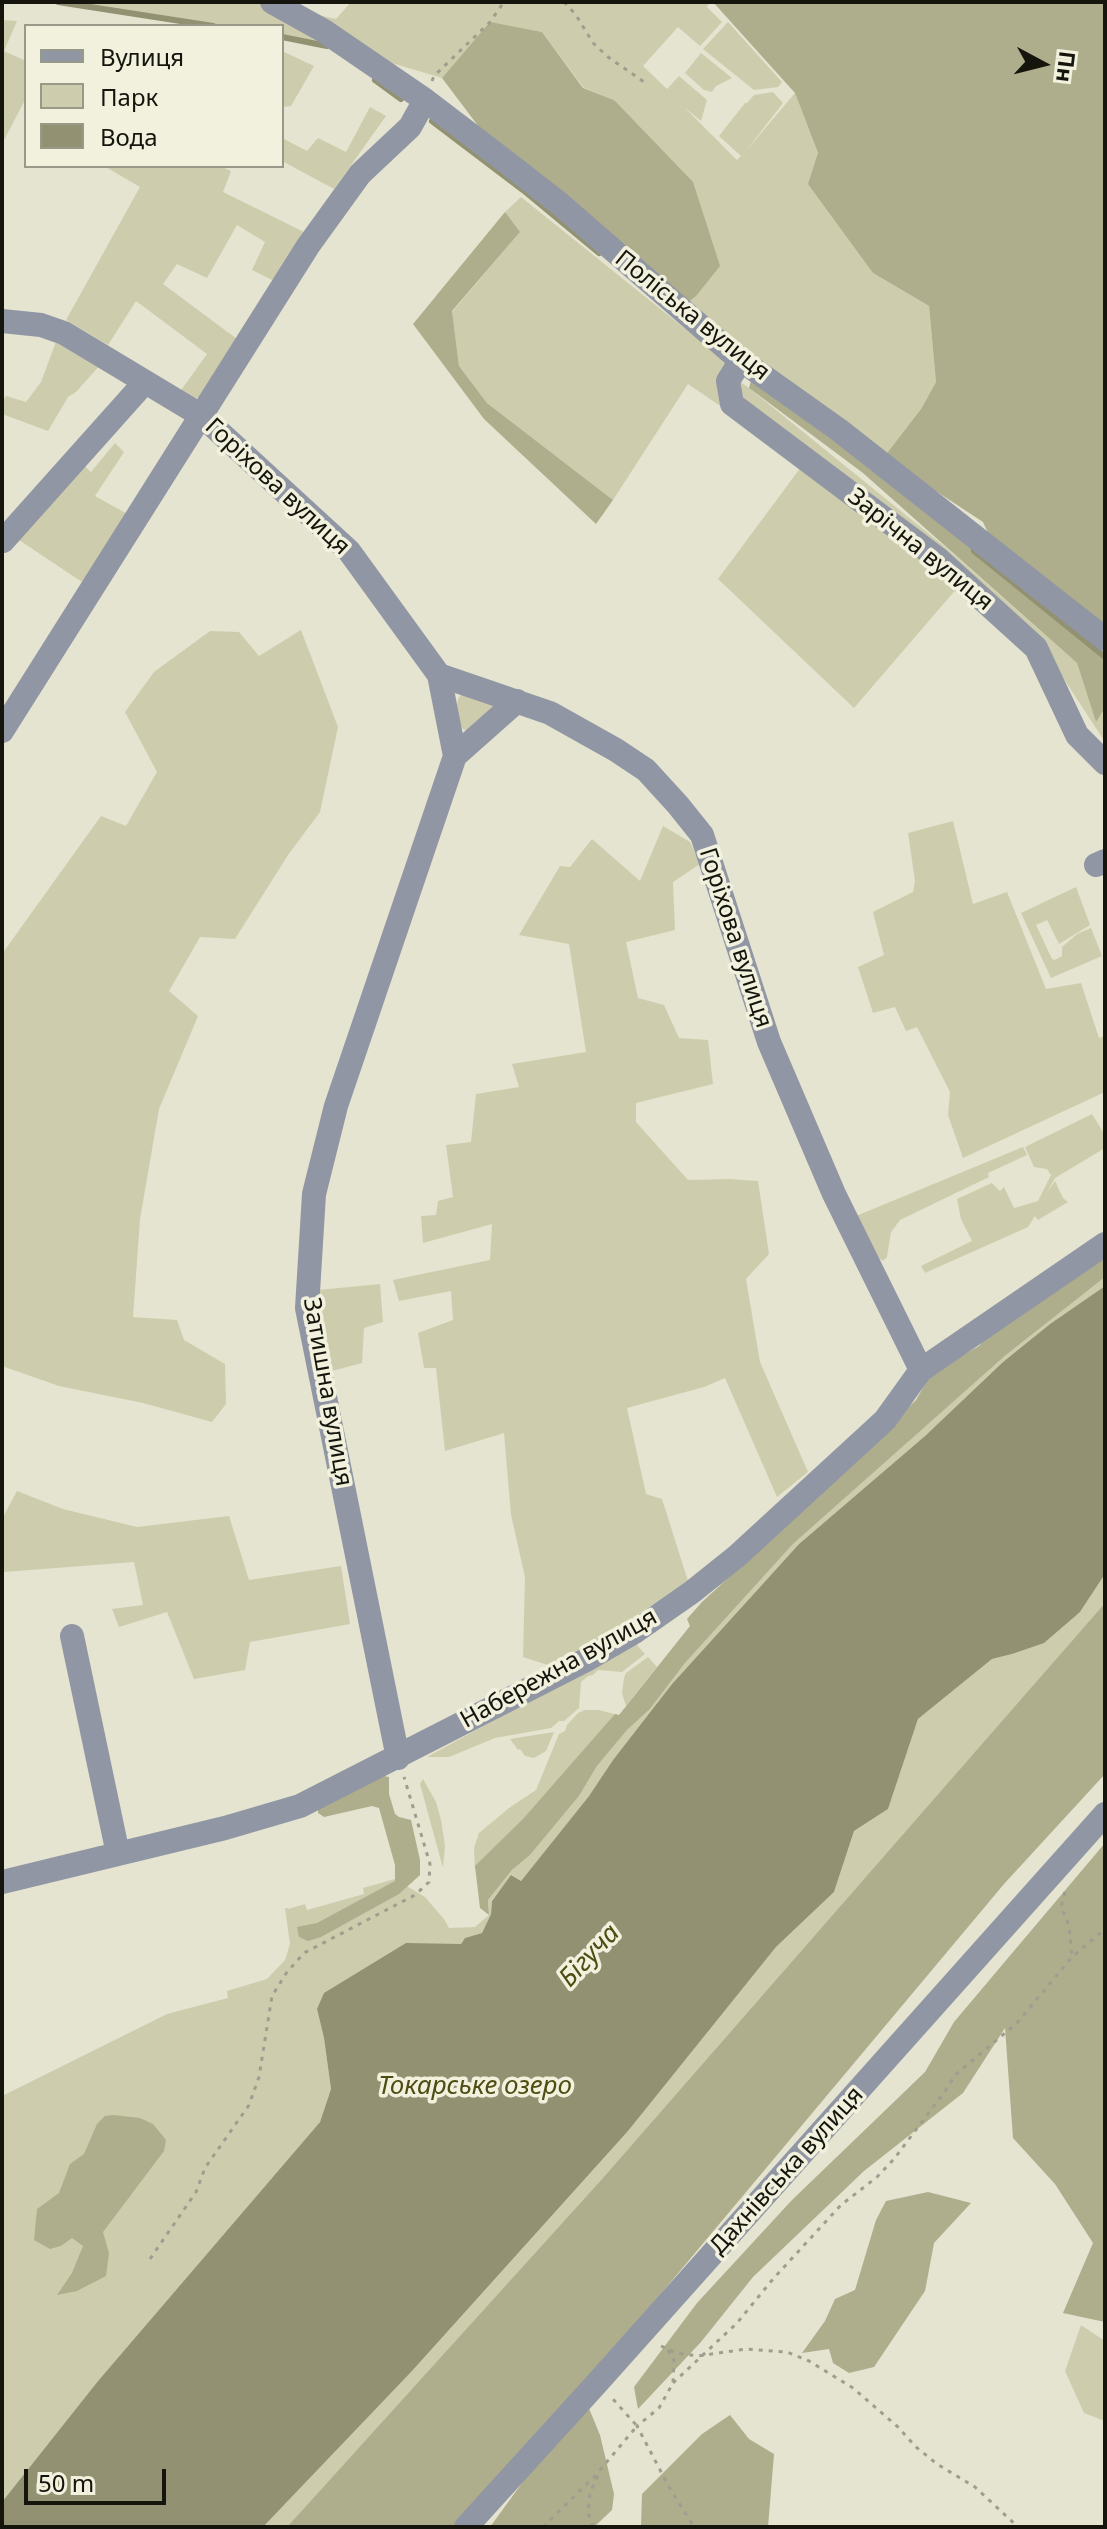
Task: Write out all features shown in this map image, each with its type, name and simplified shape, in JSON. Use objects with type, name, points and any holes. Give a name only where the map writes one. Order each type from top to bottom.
[{"type":"street","name":"Поліська вулиця","points":[[272,2],[324,31],[425,100],[560,204],[741,360],[839,430],[1105,639]]},
{"type":"street","points":[[2,731],[308,246],[360,174],[410,127],[425,100]]},
{"type":"street","name":"Горіхова вулиця","points":[[2,321],[41,325],[64,333],[202,416],[349,551],[439,675],[550,713],[646,770],[702,835],[769,1042],[834,1194],[921,1370]]},
{"type":"street","name":"Зарічна вулиця","points":[[741,360],[728,381],[732,404],[937,558],[1036,648],[1077,735],[1105,763]]},
{"type":"street","points":[[3,541],[145,382]]},
{"type":"street","name":"Затишна вулиця","points":[[439,675],[455,756]]},
{"type":"street","name":"Затишна вулиця","points":[[398,1758],[307,1308],[314,1194],[336,1106],[455,756],[517,701]]},
{"type":"street","name":"Набережна вулиця","points":[[2,1882],[225,1828],[300,1806],[586,1660],[636,1631],[737,1556],[885,1420],[921,1370],[1105,1244]]},
{"type":"street","points":[[72,1636],[118,1854]]},
{"type":"street","name":"Дахнівська вулиця","points":[[466,2527],[1105,1814]]},
{"type":"path","points":[[425,100],[434,76],[490,22],[504,2]]},
{"type":"path","points":[[564,2],[593,43],[647,84]]},
{"type":"path","points":[[150,2259],[196,2192],[205,2168],[249,2105],[259,2077],[272,1996],[287,1972],[304,1953],[415,1895],[429,1882],[430,1864],[398,1758]]},
{"type":"path","points":[[1069,1879],[1061,1907],[1069,1925],[1072,1957]]},
{"type":"path","points":[[543,2527],[601,2470],[637,2426],[659,2408],[673,2383],[737,2323],[841,2205],[877,2177],[894,2159],[955,2075],[1017,2023],[1072,1957],[1105,1929]]},
{"type":"path","points":[[639,2336],[676,2353],[704,2355],[746,2349],[766,2350],[787,2352],[809,2361],[853,2388],[916,2447],[975,2487],[1018,2527]]},
{"type":"path","points":[[668,2349],[674,2360],[673,2383]]},
{"type":"path","points":[[597,2383],[637,2426],[694,2527]]},
{"type":"path","points":[[593,2527],[588,2513],[590,2493],[601,2470]]},
{"type":"green space","points":[[58,2],[260,2],[336,19],[351,2],[709,3],[707,7],[722,22],[700,46],[678,27],[643,66],[667,89],[679,76],[707,100],[701,121],[684,107],[737,160],[741,156],[719,136],[745,103],[754,95],[773,92],[783,103],[745,152],[795,93],[818,153],[873,273],[929,306],[936,382],[921,409],[884,457],[867,437],[781,379],[683,306],[614,100],[584,88],[542,32],[490,23],[442,78],[324,43],[284,37],[284,24],[200,24]]},
{"type":"green space","points":[[2,20],[17,21],[4,51],[24,60],[24,102],[2,144]]},
{"type":"green space","points":[[728,22],[782,82],[778,87],[754,90],[703,49]]},
{"type":"green space","points":[[284,52],[314,66],[291,106],[284,107]]},
{"type":"green space","points":[[701,53],[732,78],[716,86],[712,92],[704,90],[685,73]]},
{"type":"green space","points":[[370,107],[386,116],[334,189],[284,162],[284,139],[307,151],[318,138],[346,152]]},
{"type":"green space","points":[[107,168],[224,168],[231,171],[223,192],[306,233],[274,281],[252,270],[265,242],[237,225],[207,278],[177,264],[163,284],[237,339],[201,397],[194,399],[179,393],[207,354],[136,301],[108,345],[66,320],[140,187]]},
{"type":"green space","points":[[521,197],[729,364],[726,372],[944,546],[1077,663],[1096,721],[1105,708],[1105,742],[1062,676],[970,573],[854,708],[718,579],[804,463],[688,384],[613,500],[487,403],[459,366],[452,312],[519,233],[505,212]]},
{"type":"green space","points":[[57,339],[101,364],[68,397],[48,431],[2,414],[2,402],[6,396],[26,402],[41,382]]},
{"type":"green space","points":[[115,443],[124,452],[95,496],[131,516],[82,582],[16,538],[79,461],[91,472]]},
{"type":"green space","points":[[301,630],[338,727],[320,812],[288,855],[235,939],[200,937],[169,991],[198,1016],[159,1109],[140,1219],[133,1317],[177,1320],[184,1340],[225,1364],[226,1404],[212,1422],[143,1403],[59,1386],[2,1366],[2,954],[101,816],[126,826],[157,772],[125,712],[154,672],[210,631],[239,632],[259,656]]},
{"type":"green space","points":[[462,693],[498,707],[468,732],[459,721],[457,706]]},
{"type":"green space","points":[[953,821],[973,904],[1007,892],[1046,989],[1081,983],[1099,1038],[1105,1036],[1105,1092],[963,1158],[948,1115],[950,1092],[917,1027],[906,1031],[895,1007],[873,1013],[858,967],[884,955],[873,912],[913,892],[915,881],[908,833]]},
{"type":"green space","points":[[663,826],[690,842],[700,864],[673,882],[675,930],[626,942],[638,998],[664,1005],[679,1038],[708,1040],[713,1084],[636,1103],[636,1122],[688,1180],[758,1181],[769,1254],[746,1279],[760,1362],[808,1472],[777,1497],[725,1378],[704,1387],[627,1408],[646,1494],[662,1499],[688,1581],[557,1668],[523,1657],[525,1577],[511,1515],[504,1433],[445,1451],[436,1368],[424,1368],[418,1333],[453,1320],[451,1291],[399,1301],[393,1280],[490,1260],[492,1224],[423,1243],[421,1216],[436,1215],[438,1201],[453,1197],[446,1145],[471,1142],[476,1094],[519,1087],[512,1064],[586,1052],[569,944],[519,935],[560,866],[570,867],[592,839],[640,881]]},
{"type":"green space","points":[[1076,887],[1090,925],[1059,944],[1047,920],[1036,925],[1052,959],[1062,956],[1062,947],[1077,934],[1091,928],[1102,956],[1051,978],[1021,913]]},
{"type":"green space","points":[[1092,1114],[1105,1135],[1105,1148],[1055,1178],[1046,1194],[1055,1181],[1068,1202],[1038,1220],[1035,1216],[1028,1227],[925,1273],[921,1266],[972,1241],[961,1219],[957,1199],[992,1183],[1000,1191],[1004,1187],[1014,1208],[1038,1201],[1051,1175],[1047,1169],[1034,1167],[1025,1147]]},
{"type":"green space","points":[[1023,1147],[1027,1155],[900,1220],[891,1232],[887,1257],[883,1261],[877,1257],[856,1216]]},
{"type":"green space","points":[[1105,1277],[1105,1286],[1003,1362],[925,1436],[799,1544],[672,1684],[521,1881],[512,1875],[492,1900],[491,1914],[482,1933],[465,1938],[461,1944],[317,2009],[331,2089],[320,2122],[98,2381],[2,2502],[2,2096],[167,2014],[228,1998],[227,1991],[267,1979],[285,1960],[290,1944],[285,1908],[305,1904],[307,1910],[364,1894],[363,1888],[395,1879],[425,1897],[449,1928],[475,1927],[489,1915],[488,1900],[579,1796],[597,1766],[793,1544],[1006,1355]]},
{"type":"green space","points":[[380,1284],[383,1322],[364,1328],[362,1363],[332,1371],[318,1290]]},
{"type":"green space","points":[[17,1491],[63,1509],[137,1527],[229,1516],[249,1580],[341,1566],[350,1624],[250,1642],[245,1670],[194,1679],[167,1612],[119,1627],[112,1609],[143,1605],[134,1562],[4,1572],[4,1515]]},
{"type":"green space","points":[[1105,1574],[1105,1603],[602,2179],[287,2527],[263,2527],[412,2371],[628,2131],[776,1947],[834,1892],[854,1831],[888,1809],[918,1719],[992,1659],[1012,1654],[1080,1612]]},
{"type":"green space","points":[[635,1643],[645,1654],[622,1672],[598,1670],[588,1676],[581,1682],[579,1708],[564,1721],[551,1728],[495,1738],[449,1757],[427,1757]]},
{"type":"green space","points":[[648,1657],[657,1667],[626,1706],[622,1693],[626,1673]]},
{"type":"green space","points":[[585,1710],[618,1715],[584,1756],[475,1870],[474,1848],[479,1833],[536,1790],[559,1734],[565,1731],[578,1713]]},
{"type":"green space","points":[[554,1732],[546,1751],[534,1758],[525,1756],[510,1739]]},
{"type":"green space","points":[[423,1779],[436,1802],[441,1820],[445,1846],[443,1868],[420,1784]]},
{"type":"green space","points":[[1081,2325],[1105,2341],[1105,2421],[1084,2413],[1065,2371]]},
{"type":"shaded area","points":[[713,2],[1105,2],[1105,629],[989,535],[983,522],[884,457],[921,409],[936,382],[929,306],[873,273],[808,184],[818,153],[795,93]]},
{"type":"shaded area","points":[[490,22],[542,32],[583,88],[614,100],[693,182],[720,266],[696,296],[683,306],[525,188],[442,78]]},
{"type":"shaded area","points":[[505,212],[520,232],[452,311],[459,366],[487,403],[613,500],[596,524],[484,419],[413,324]]},
{"type":"shaded area","points":[[760,378],[1105,655],[1105,708],[1096,722],[1077,663],[863,473],[749,388],[751,381]]},
{"type":"shaded area","points":[[1105,1252],[1105,1277],[1006,1355],[793,1544],[597,1766],[579,1796],[488,1900],[489,1915],[480,1908],[475,1866],[523,1819],[615,1714],[619,1715],[690,1626],[687,1619],[702,1602],[916,1400],[931,1374],[979,1346],[1002,1320]]},
{"type":"shaded area","points":[[1105,1603],[1105,1774],[1004,1884],[582,2388],[454,2527],[287,2527],[602,2179]]},
{"type":"shaded area","points":[[384,1776],[389,1777],[389,1794],[395,1814],[411,1820],[420,1860],[420,1875],[399,1894],[321,1937],[308,1941],[299,1937],[297,1927],[317,1923],[395,1881],[395,1865],[379,1808],[372,1806],[324,1817],[318,1813],[318,1807]]},
{"type":"shaded area","points":[[1105,1843],[1105,2322],[1063,2313],[1093,2243],[1055,2184],[1013,2138],[1005,2028],[963,2093],[864,2171],[753,2277],[701,2342],[638,2409],[634,2387],[697,2303],[792,2200],[925,2072],[954,2022]]},
{"type":"shaded area","points":[[105,2116],[140,2118],[153,2124],[166,2140],[164,2151],[103,2232],[109,2253],[106,2276],[77,2291],[57,2295],[72,2273],[83,2246],[72,2238],[50,2249],[34,2240],[37,2209],[59,2193],[70,2164],[84,2154],[97,2124]]},
{"type":"shaded area","points":[[928,2192],[971,2203],[934,2243],[925,2291],[874,2367],[849,2373],[833,2363],[829,2349],[802,2353],[825,2321],[835,2299],[855,2290],[876,2220],[886,2201]]},
{"type":"shaded area","points":[[588,2406],[600,2435],[614,2494],[612,2510],[594,2527],[490,2527],[546,2450]]},
{"type":"shaded area","points":[[730,2415],[749,2439],[774,2454],[768,2527],[641,2527],[642,2494],[702,2434]]},
{"type":"water","name":"Токарське озеро","points":[[1105,1286],[1105,1574],[1080,1612],[1044,1643],[992,1659],[918,1719],[888,1809],[854,1831],[834,1892],[776,1947],[628,2131],[412,2371],[263,2527],[2,2527],[2,2502],[98,2381],[320,2122],[331,2089],[317,2009],[324,1993],[406,1943],[461,1944],[465,1938],[482,1933],[491,1914],[492,1901],[511,1875],[521,1881],[672,1684],[799,1544],[925,1436],[1003,1362]]},
{"type":"waterway","points":[[58,2],[200,24]]},
{"type":"waterway","points":[[284,37],[327,46]]},
{"type":"waterway","points":[[375,80],[401,99]]},
{"type":"waterway","points":[[432,121],[599,253]]},
{"type":"waterway","points":[[974,551],[1105,657]]},
{"type":"water label","name":"Бігуча","points":[[590,1956]]}]
